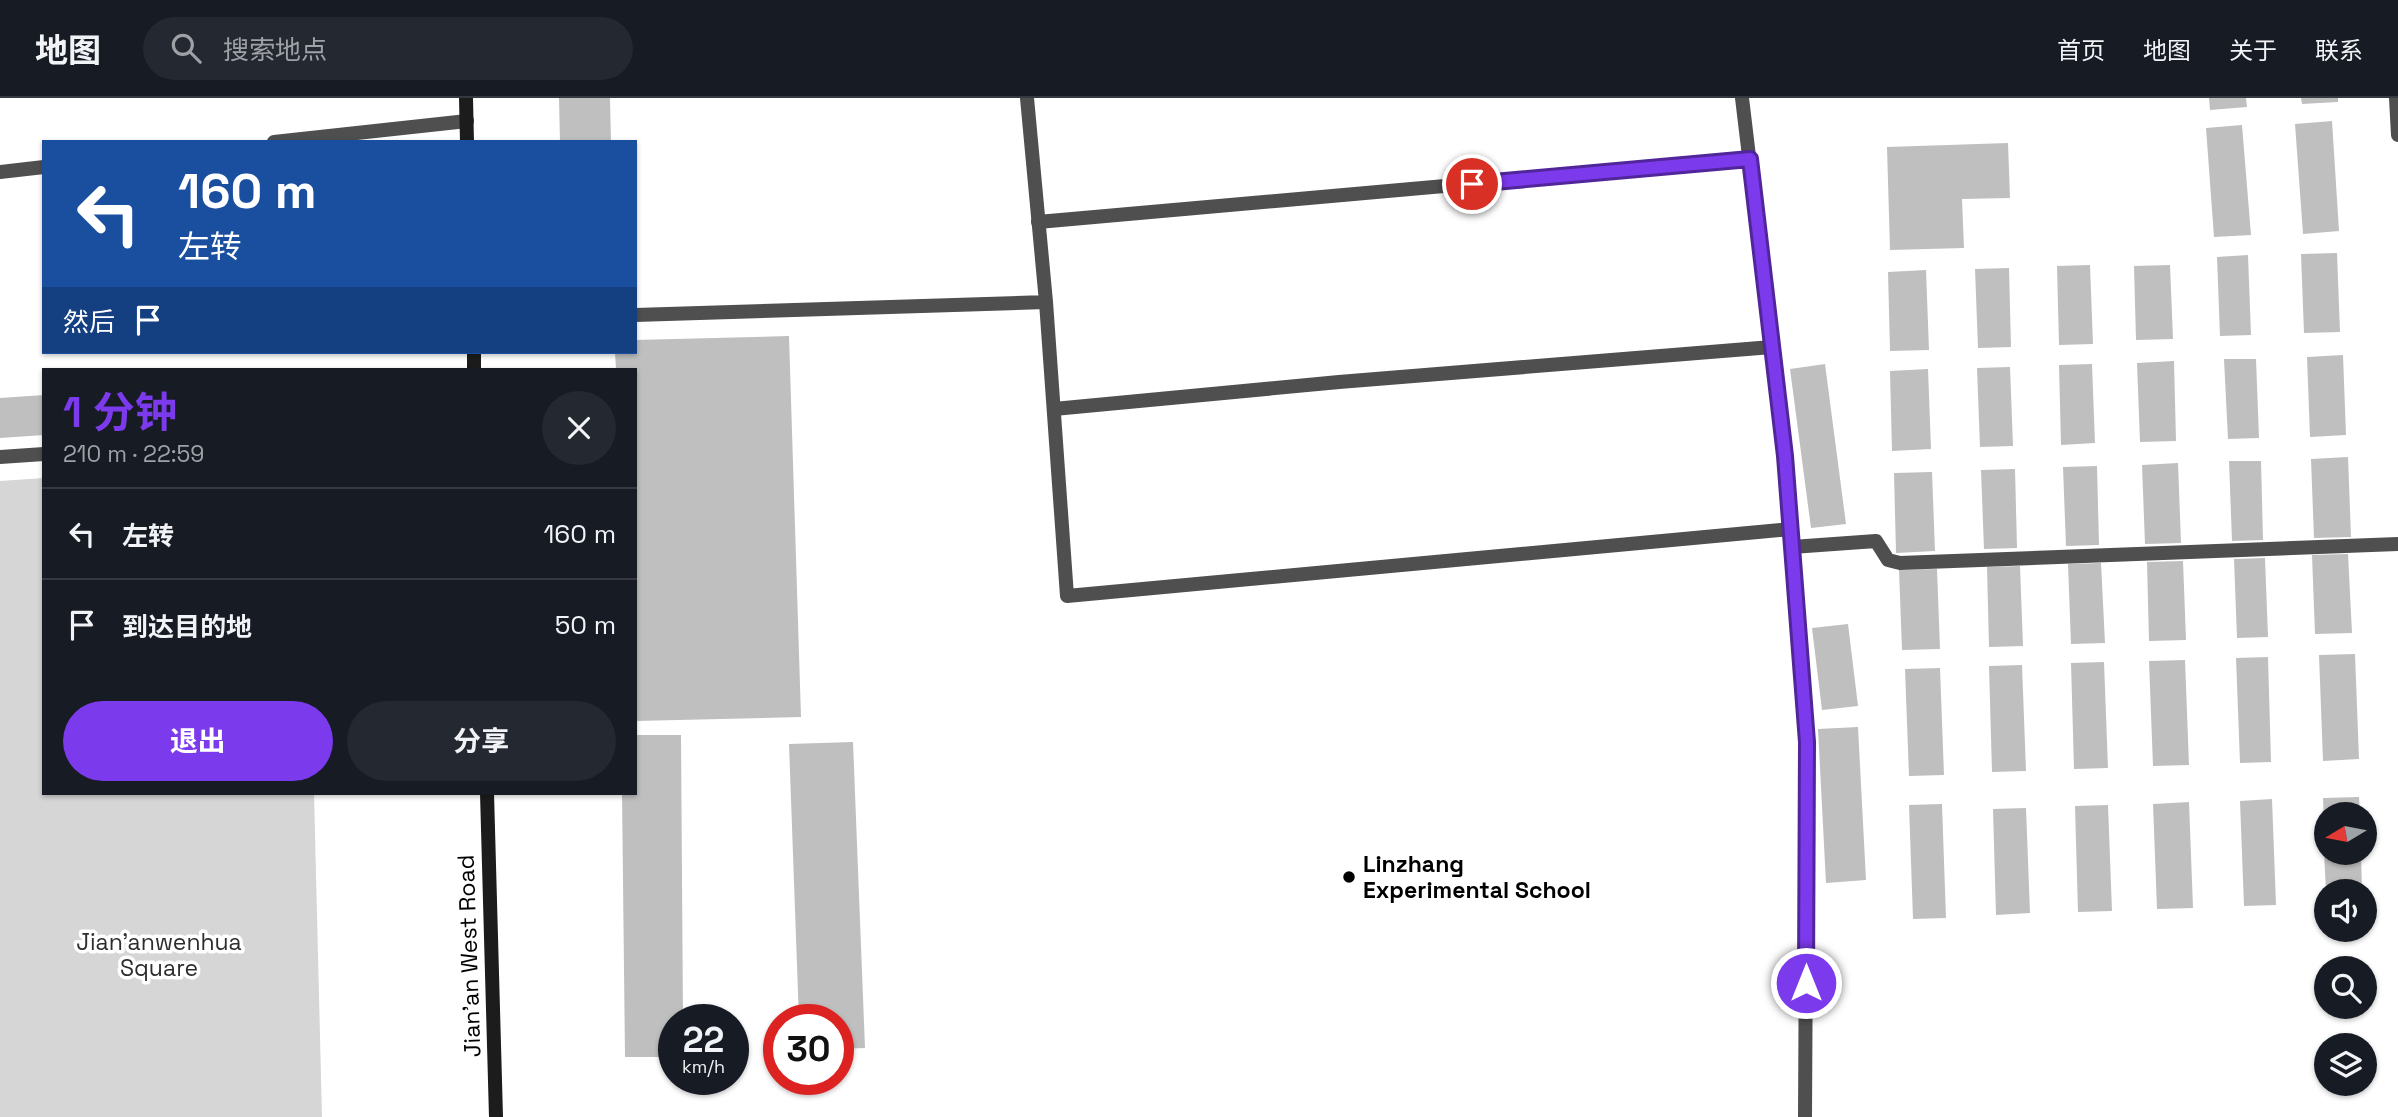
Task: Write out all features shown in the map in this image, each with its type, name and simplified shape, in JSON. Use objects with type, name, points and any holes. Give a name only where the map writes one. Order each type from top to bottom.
[{"type":"main road","points":[[466,98],[467,140]]},
{"type":"main road","name":"Jian'an West Road","points":[[487,795],[496,1117]]},
{"type":"street","points":[[1027,98],[1046,302],[1067,596],[1791,529]]},
{"type":"street","points":[[1742,98],[1785,456],[1807,742],[1805,1117]]},
{"type":"street","points":[[2396,98],[2398,135]]},
{"type":"street","points":[[292,140],[467,121]]},
{"type":"street","points":[[1038,222],[1750,159]]},
{"type":"street","points":[[0,172],[42,167]]},
{"type":"street","points":[[637,315],[1046,302]]},
{"type":"street","points":[[1054,409],[1339,382],[1772,347]]},
{"type":"street","points":[[0,457],[42,454]]},
{"type":"street","points":[[1793,547],[1876,541],[1888,560],[1900,563],[2398,544]]},
{"type":"green space","name":"Jian'anwenhua Square","points":[[42,478],[42,795],[314,795],[322,1117],[0,1117],[0,481]]},
{"type":"building","points":[[559,98],[610,98],[611,140],[560,140]]},
{"type":"building","points":[[2209,98],[2246,98],[2247,107],[2210,110]]},
{"type":"building","points":[[2301,98],[2338,98],[2338,102],[2302,104]]},
{"type":"building","points":[[2332,121],[2339,231],[2303,234],[2295,124]]},
{"type":"building","points":[[2242,125],[2251,235],[2214,237],[2206,128]]},
{"type":"building","points":[[2008,143],[2010,198],[1962,199],[1964,248],[1890,250],[1887,147]]},
{"type":"building","points":[[2337,253],[2340,332],[2304,333],[2301,254]]},
{"type":"building","points":[[2248,255],[2251,335],[2220,336],[2217,257]]},
{"type":"building","points":[[2090,265],[2093,344],[2059,345],[2057,266]]},
{"type":"building","points":[[2170,265],[2173,339],[2136,340],[2134,266]]},
{"type":"building","points":[[2009,268],[2011,347],[1978,348],[1975,269]]},
{"type":"building","points":[[1926,270],[1929,350],[1890,351],[1888,272]]},
{"type":"building","points":[[789,336],[801,717],[637,721],[637,368],[616,368],[615,354],[637,354],[637,340]]},
{"type":"building","points":[[2343,355],[2346,435],[2310,437],[2307,357]]},
{"type":"building","points":[[2224,359],[2256,359],[2259,438],[2228,439]]},
{"type":"building","points":[[2174,361],[2176,441],[2140,442],[2137,363]]},
{"type":"building","points":[[1825,364],[1846,524],[1811,528],[1790,369]]},
{"type":"building","points":[[2092,364],[2095,443],[2061,445],[2059,365]]},
{"type":"building","points":[[2010,367],[2013,446],[1980,447],[1977,368]]},
{"type":"building","points":[[1928,369],[1931,449],[1892,451],[1890,371]]},
{"type":"building","points":[[42,395],[42,435],[0,438],[0,398]]},
{"type":"building","points":[[2348,457],[2351,537],[2314,538],[2311,459]]},
{"type":"building","points":[[2229,461],[2261,461],[2263,540],[2232,541]]},
{"type":"building","points":[[2178,463],[2181,543],[2145,544],[2142,465]]},
{"type":"building","points":[[2097,466],[2099,545],[2066,546],[2063,467]]},
{"type":"building","points":[[2015,469],[2017,548],[1984,549],[1981,470]]},
{"type":"building","points":[[1932,472],[1935,551],[1896,553],[1894,473]]},
{"type":"building","points":[[2348,554],[2352,633],[2315,634],[2312,555]]},
{"type":"building","points":[[2265,558],[2268,637],[2237,638],[2234,559]]},
{"type":"building","points":[[2183,561],[2186,640],[2149,641],[2147,562]]},
{"type":"building","points":[[2101,563],[2105,643],[2071,644],[2068,564]]},
{"type":"building","points":[[2020,566],[2023,646],[1989,647],[1987,567]]},
{"type":"building","points":[[1937,569],[1940,649],[1902,650],[1899,570]]},
{"type":"building","points":[[1848,624],[1858,706],[1822,710],[1812,628]]},
{"type":"building","points":[[2355,654],[2359,759],[2323,761],[2319,655]]},
{"type":"building","points":[[2268,657],[2271,762],[2240,763],[2236,658]]},
{"type":"building","points":[[2185,660],[2189,765],[2153,766],[2149,661]]},
{"type":"building","points":[[2104,662],[2108,768],[2074,769],[2071,663]]},
{"type":"building","points":[[2022,665],[2026,771],[1992,772],[1989,666]]},
{"type":"building","points":[[1940,668],[1944,775],[1909,776],[1905,669]]},
{"type":"building","points":[[1858,727],[1866,880],[1826,883],[1818,729]]},
{"type":"building","points":[[637,735],[681,735],[683,1004],[658,1004],[658,1057],[625,1057],[622,795],[637,795]]},
{"type":"building","points":[[853,742],[865,1048],[854,1048],[854,1004],[798,1004],[789,744]]},
{"type":"building","points":[[2359,797],[2359,802],[2323,802],[2323,798]]},
{"type":"building","points":[[2272,799],[2276,905],[2244,906],[2240,801]]},
{"type":"building","points":[[2189,802],[2193,908],[2157,909],[2153,804]]},
{"type":"building","points":[[1942,804],[1946,918],[1913,919],[1909,805]]},
{"type":"building","points":[[2108,805],[2112,911],[2078,912],[2075,806]]},
{"type":"building","points":[[2026,808],[2030,913],[1996,915],[1993,809]]},
{"type":"building","points":[[2325,865],[2361,865],[2362,879],[2325,879]]},
{"type":"place","name":"Linzhang Experimental School","points":[[1349,877]]},
{"type":"route","points":[[1472,184],[1750,159],[1785,456],[1807,742],[1806,983]]}]
